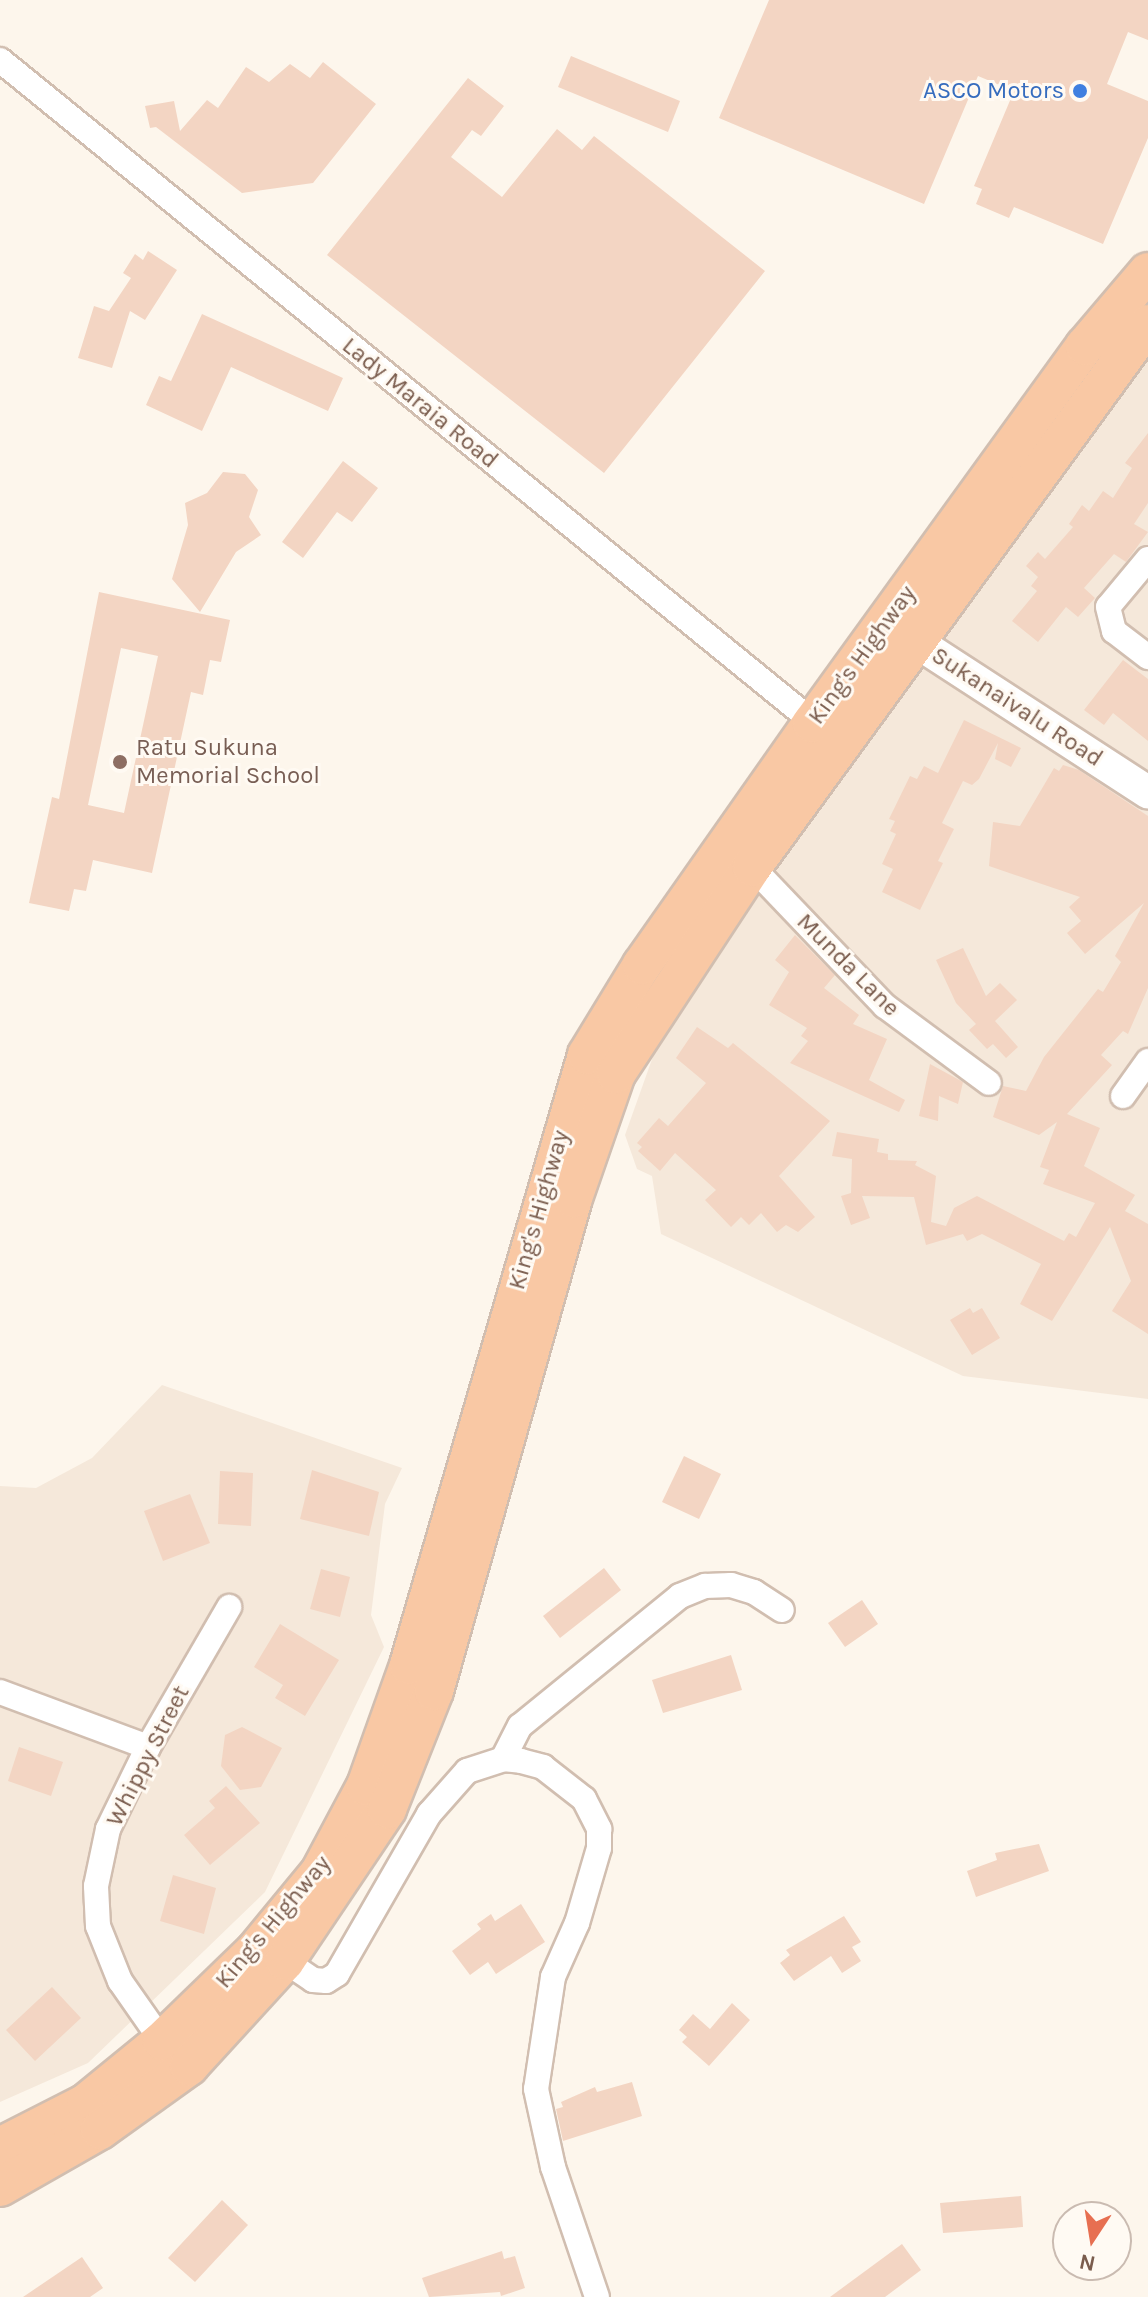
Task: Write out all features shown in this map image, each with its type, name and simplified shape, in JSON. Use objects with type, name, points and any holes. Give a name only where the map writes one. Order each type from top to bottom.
[{"type":"highway","name":"King's Highway","points":[[901,632],[1085,346],[1148,272]]},
{"type":"highway","name":"King's Highway","points":[[0,2147],[86,2103],[215,1993],[301,1895],[357,1807],[389,1726],[451,1530],[564,1122],[587,1055],[642,965],[827,733],[901,632],[1148,324]]},
{"type":"highway","name":"King's Highway","points":[[0,2187],[100,2130],[189,2066],[285,1961],[387,1809],[411,1753],[477,1545],[573,1198],[616,1074],[752,867],[827,733]]},
{"type":"main road","name":"Sukanaivalu Road","points":[[901,632],[1148,792]]},
{"type":"street","name":"Lady Maraia Road","points":[[0,60],[827,733]]},
{"type":"street","points":[[1148,559],[1108,607],[1114,631],[1148,657]]},
{"type":"street","name":"Munda Lane","points":[[752,867],[885,1006],[989,1083]]},
{"type":"street","points":[[1123,1096],[1148,1061]]},
{"type":"street","points":[[503,1759],[520,1726],[680,1596],[705,1586],[731,1585],[754,1592],[782,1610]]},
{"type":"street","name":"Whippy Street","points":[[162,2041],[120,1981],[98,1913],[96,1886],[108,1829],[148,1747],[229,1607]]},
{"type":"street","points":[[0,1692],[148,1747]]},
{"type":"street","points":[[285,1961],[313,1980],[326,1981],[337,1974],[451,1783],[484,1763],[503,1759],[543,1767],[566,1781],[593,1811],[599,1829],[595,1869],[553,1977],[536,2089],[553,2167],[597,2297]]},
{"type":"shaded area","points":[[1148,337],[1148,1399],[963,1376],[661,1234],[652,1176],[637,1169],[625,1135],[656,1048],[786,853]]},
{"type":"shaded area","points":[[162,1385],[402,1468],[385,1504],[371,1615],[384,1647],[265,1892],[88,2063],[0,2102],[0,1486],[36,1488],[92,1458]]},
{"type":"building","points":[[769,0],[1148,0],[1148,40],[1128,32],[1107,84],[1148,101],[1148,138],[1103,244],[1014,207],[1009,218],[976,204],[982,189],[974,186],[1014,91],[978,76],[924,204],[719,118]]},
{"type":"building","points":[[571,56],[680,101],[668,132],[558,87]]},
{"type":"building","points":[[323,62],[376,104],[313,183],[242,193],[156,127],[150,128],[145,106],[174,101],[180,131],[207,100],[218,108],[246,67],[269,82],[290,64],[310,78]]},
{"type":"building","points":[[468,78],[504,106],[481,136],[472,130],[451,157],[502,197],[557,129],[582,150],[594,136],[765,271],[604,473],[327,255]]},
{"type":"building","points":[[148,251],[177,270],[145,320],[130,311],[112,368],[78,358],[94,306],[109,311],[131,278],[123,273],[135,254],[143,260]]},
{"type":"building","points":[[202,314],[343,378],[328,411],[231,367],[202,431],[146,405],[159,376],[171,381]]},
{"type":"building","points":[[1148,433],[1148,503],[1134,524],[1148,532],[1126,562],[1114,554],[1084,588],[1095,598],[1078,617],[1066,607],[1038,642],[1012,621],[1037,591],[1031,586],[1038,577],[1026,566],[1038,552],[1045,559],[1073,527],[1069,524],[1082,505],[1089,511],[1103,491],[1113,498],[1132,468],[1125,463]]},
{"type":"building","points":[[343,461],[378,488],[352,522],[337,512],[303,558],[282,542]]},
{"type":"building","points":[[223,472],[245,474],[258,490],[249,517],[261,535],[236,552],[200,612],[172,579],[188,525],[185,503],[207,493]]},
{"type":"building","points":[[99,592],[230,620],[221,662],[210,660],[203,695],[191,692],[152,873],[93,860],[86,891],[74,889],[69,911],[29,903],[52,797],[59,799]],"holes":[[[121,648],[158,656],[124,813],[88,805]]]},
{"type":"building","points":[[1123,660],[1148,679],[1148,741],[1113,713],[1104,725],[1084,710]]},
{"type":"building","points":[[964,720],[1021,748],[1011,767],[995,759],[998,743],[979,779],[972,785],[963,781],[942,823],[954,829],[938,861],[943,863],[920,910],[882,892],[893,869],[882,864],[896,834],[890,831],[895,821],[889,819],[910,776],[917,779],[924,766],[938,773]]},
{"type":"building","points":[[1063,765],[1079,770],[1148,816],[1148,988],[1128,1034],[1123,1031],[1101,1055],[1112,1065],[1067,1114],[1100,1128],[1084,1166],[1135,1195],[1125,1211],[1148,1224],[1148,1334],[1112,1311],[1131,1281],[1110,1227],[1052,1321],[1020,1304],[1041,1264],[982,1234],[967,1241],[963,1234],[926,1245],[914,1197],[862,1196],[870,1218],[851,1225],[841,1196],[851,1193],[852,1159],[832,1156],[837,1132],[879,1139],[877,1152],[888,1154],[888,1160],[917,1161],[915,1165],[936,1176],[931,1222],[946,1226],[954,1208],[977,1196],[1064,1241],[1069,1233],[1076,1237],[1095,1203],[1043,1184],[1049,1170],[1040,1167],[1057,1122],[1039,1135],[993,1117],[1003,1086],[1026,1091],[1044,1057],[1098,989],[1103,992],[1121,962],[1115,956],[1144,903],[1085,954],[1067,933],[1081,921],[1069,907],[1080,897],[989,866],[993,822],[1020,826],[1054,768],[1059,771]]},
{"type":"building","points":[[795,935],[835,975],[824,988],[859,1015],[853,1024],[887,1039],[869,1080],[905,1100],[899,1112],[790,1063],[808,1041],[801,1036],[807,1028],[769,1005],[789,972],[775,960]]},
{"type":"building","points":[[963,948],[986,996],[1000,983],[1017,1000],[995,1021],[1018,1047],[1006,1058],[993,1044],[987,1049],[969,1030],[976,1024],[956,1003],[936,960]]},
{"type":"building","points":[[697,1027],[728,1048],[733,1043],[830,1121],[779,1176],[815,1217],[798,1232],[786,1225],[777,1232],[761,1213],[749,1225],[741,1217],[731,1227],[705,1200],[716,1190],[675,1153],[660,1171],[638,1151],[642,1147],[637,1143],[659,1118],[668,1126],[706,1083],[676,1058]]},
{"type":"building","points":[[930,1064],[963,1082],[958,1104],[939,1096],[938,1121],[919,1116]]},
{"type":"building","points":[[970,1308],[973,1313],[982,1308],[1000,1338],[972,1355],[950,1320]]},
{"type":"building","points":[[684,1456],[721,1474],[699,1519],[662,1502]]},
{"type":"building","points":[[312,1470],[379,1492],[369,1536],[300,1519]]},
{"type":"building","points":[[220,1471],[253,1473],[251,1526],[218,1524]]},
{"type":"building","points":[[190,1494],[210,1543],[163,1561],[144,1511]]},
{"type":"building","points":[[604,1568],[621,1590],[560,1638],[543,1616]]},
{"type":"building","points":[[321,1569],[350,1577],[340,1617],[310,1609]]},
{"type":"building","points":[[862,1600],[878,1624],[845,1647],[828,1623]]},
{"type":"building","points":[[280,1624],[339,1660],[305,1716],[275,1698],[283,1685],[254,1667]]},
{"type":"building","points":[[731,1655],[742,1690],[663,1713],[652,1680]]},
{"type":"building","points":[[242,1727],[282,1748],[261,1787],[240,1790],[221,1766],[225,1735]]},
{"type":"building","points":[[19,1747],[63,1762],[51,1796],[8,1781]]},
{"type":"building","points":[[226,1786],[260,1823],[210,1865],[184,1835],[215,1808],[209,1801]]},
{"type":"building","points":[[1039,1844],[1049,1871],[976,1897],[967,1871],[997,1860],[995,1853]]},
{"type":"building","points":[[173,1875],[216,1888],[204,1934],[160,1921]]},
{"type":"building","points":[[521,1904],[545,1942],[496,1974],[488,1962],[470,1975],[452,1951],[481,1929],[477,1924],[491,1914],[495,1921]]},
{"type":"building","points":[[844,1916],[861,1942],[852,1947],[861,1961],[842,1973],[831,1956],[794,1981],[780,1963],[790,1955],[786,1950]]},
{"type":"building","points":[[52,1987],[81,2018],[35,2061],[6,2030]]},
{"type":"building","points":[[732,2003],[750,2020],[709,2066],[682,2042],[687,2037],[679,2030],[693,2014],[710,2029]]},
{"type":"building","points":[[632,2082],[642,2116],[563,2141],[556,2109],[563,2107],[561,2102],[595,2087],[597,2092]]},
{"type":"building","points":[[1021,2196],[1023,2227],[943,2233],[940,2203]]},
{"type":"building","points":[[222,2200],[248,2225],[195,2282],[168,2258]]},
{"type":"building","points":[[902,2244],[921,2270],[885,2297],[830,2297]]},
{"type":"building","points":[[502,2251],[504,2259],[515,2256],[525,2288],[501,2296],[500,2292],[429,2297],[422,2278]]},
{"type":"building","points":[[82,2257],[103,2288],[90,2297],[23,2297]]},
{"type":"place","name":"ASCO Motors","points":[[1080,91]]},
{"type":"place","name":"Ratu Sukuna Memorial School","points":[[120,762]]}]
